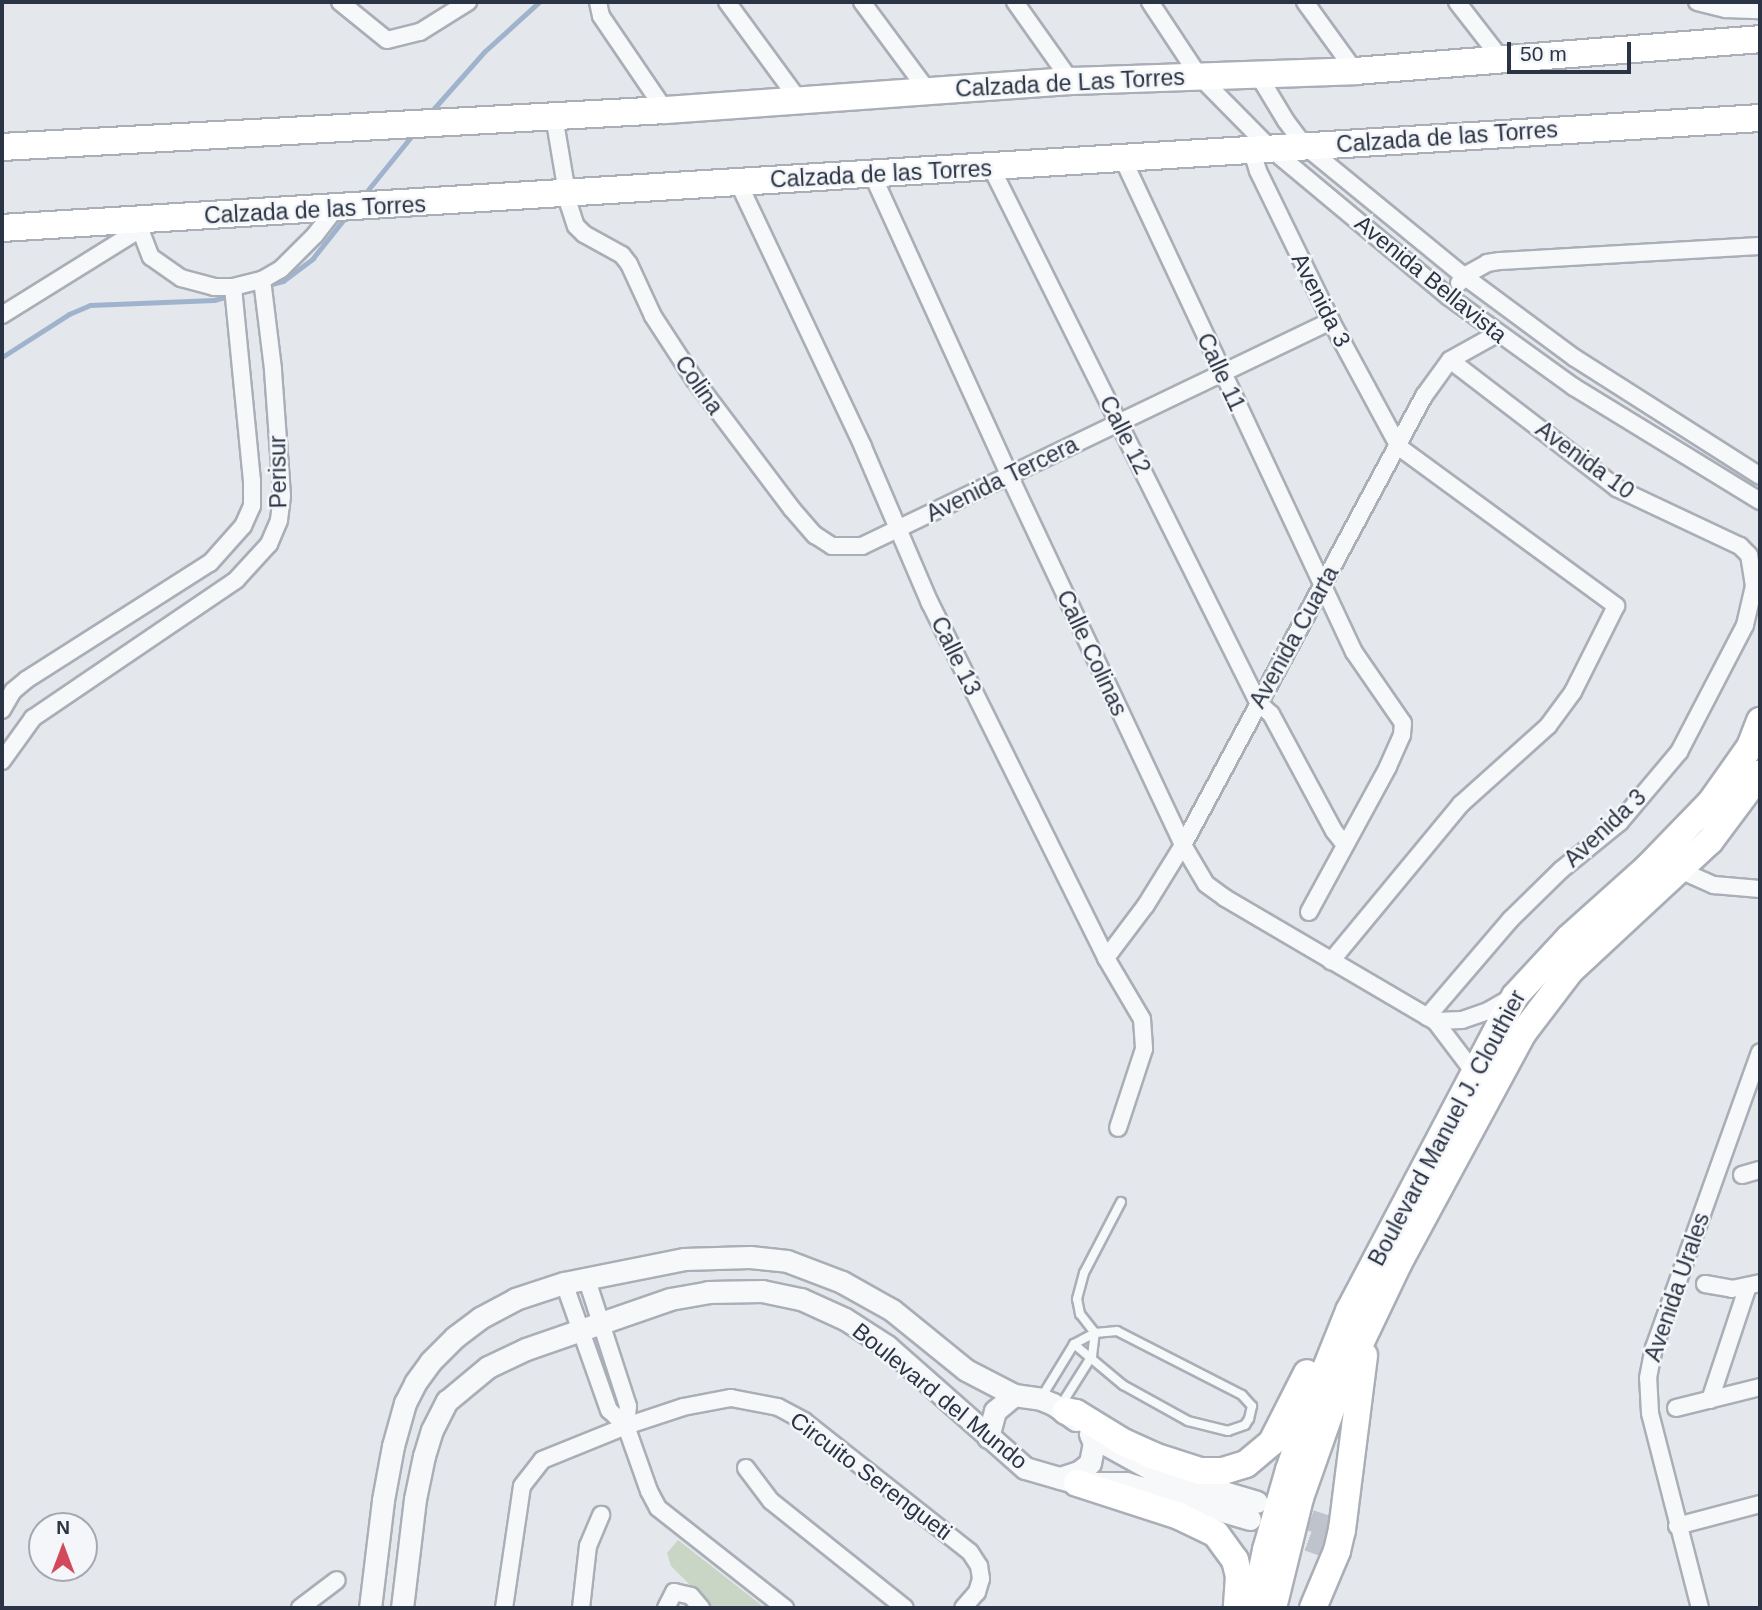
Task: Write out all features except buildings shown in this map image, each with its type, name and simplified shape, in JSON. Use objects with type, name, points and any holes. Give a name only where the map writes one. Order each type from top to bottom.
[{"type":"main road","name":"Calzada de Las Torres","points":[[2,147],[665,110],[1071,81],[1355,71],[1760,39]]},
{"type":"main road","name":"Calzada de las Torres","points":[[2,228],[147,224],[307,210],[1760,118]]},
{"type":"main road","name":"Boulevard Manuel J. Clouthier","points":[[1273,1608],[1315,1451],[1338,1390],[1358,1319],[1473,1072],[1515,996],[1562,945],[1647,868],[1704,810],[1735,770],[1757,729]]},
{"type":"main road","name":"Boulevard Manuel J. Clouthier","points":[[1254,1608],[1266,1550],[1289,1470],[1314,1398],[1539,1008],[1583,959],[1682,871],[1732,814],[1760,774]]},
{"type":"main road","points":[[1055,1406],[1076,1413],[1129,1445],[1179,1465],[1211,1472],[1236,1468],[1258,1456],[1272,1442],[1305,1377],[1334,1329],[1358,1319],[1332,1538],[1313,1608]]},
{"type":"main road","points":[[1068,1481],[1179,1516],[1216,1534],[1235,1560],[1239,1576],[1237,1608]]},
{"type":"street","points":[[340,2],[379,35],[397,40],[419,32],[468,2]]},
{"type":"street","points":[[598,2],[601,16],[665,110]]},
{"type":"street","points":[[727,2],[798,99]]},
{"type":"street","points":[[862,2],[927,90]]},
{"type":"street","points":[[1015,2],[1071,81]]},
{"type":"street","name":"Avenida Bellavista","points":[[1150,2],[1199,76],[1261,149],[1497,334],[1574,387],[1760,501]]},
{"type":"street","points":[[1305,2],[1355,71]]},
{"type":"street","points":[[1457,2],[1502,60]]},
{"type":"street","points":[[1697,2],[1726,9],[1759,10]]},
{"type":"street","name":"Avenida Bellavista","points":[[1257,73],[1286,121],[1306,146],[1464,276],[1576,358],[1760,477]]},
{"type":"street","name":"Colina","points":[[554,116],[567,193],[576,226],[584,234],[622,255],[629,264],[668,341],[792,509],[824,542],[841,548],[862,546]]},
{"type":"street","name":"Avenida 3","points":[[1261,149],[1258,171],[1331,321],[1399,447]]},
{"type":"street","name":"Calle 11","points":[[1122,157],[1321,587],[1354,652],[1402,717],[1404,727],[1388,767],[1345,845]]},
{"type":"street","name":"Calle 12","points":[[991,167],[1258,702],[1271,714],[1334,831],[1345,845]]},
{"type":"street","name":"Calle Colinas","points":[[873,176],[1009,475],[1183,845],[1206,884],[1225,898],[1431,1019],[1473,1072]]},
{"type":"street","name":"Calle 13","points":[[738,182],[863,447],[930,603],[1106,958],[1142,1018],[1145,1031],[1144,1049],[1118,1128]]},
{"type":"street","points":[[2,315],[147,224],[150,257],[181,278],[214,287],[233,287],[262,280],[292,260],[335,209]]},
{"type":"street","points":[[1449,297],[1464,276],[1487,263],[1760,246]]},
{"type":"street","name":"Perisur","points":[[2,761],[6,743],[33,718],[236,580],[269,544],[279,520],[282,496],[281,462],[262,280]]},
{"type":"street","name":"Perisur","points":[[2,710],[13,691],[26,680],[211,562],[243,526],[252,506],[251,453],[233,287]]},
{"type":"street","name":"Avenida Tercera","points":[[862,546],[1331,321]]},
{"type":"street","name":"Avenida Cuarta","points":[[1106,958],[1146,905],[1183,845],[1424,396],[1450,360],[1497,334]]},
{"type":"street","name":"Avenida 10","points":[[1450,360],[1617,488],[1740,546],[1749,555],[1753,573]]},
{"type":"street","points":[[1331,961],[1461,804],[1548,726],[1573,692],[1616,606],[1399,447]]},
{"type":"street","name":"Avenida 3","points":[[1431,1019],[1510,920],[1561,870],[1620,821],[1679,752],[1745,625],[1754,586],[1753,573]]},
{"type":"street","points":[[126,617],[144,641]]},
{"type":"street","points":[[1757,729],[1760,708]]},
{"type":"street","points":[[1309,912],[1345,845]]},
{"type":"street","points":[[1682,871],[1714,885],[1760,889]]},
{"type":"street","points":[[1431,1019],[1462,1020],[1488,1011],[1515,996]]},
{"type":"street","name":"Avenida Urales","points":[[1700,1608],[1650,1413],[1649,1367],[1760,1052]]},
{"type":"street","points":[[1742,1175],[1760,1170]]},
{"type":"street","name":"Boulevard del Mundo","points":[[370,1608],[383,1500],[393,1446],[405,1403],[415,1383],[446,1345],[480,1318],[515,1299],[586,1277],[684,1259],[750,1257],[787,1261],[842,1282],[892,1310],[966,1370],[1014,1395],[1055,1406],[1125,1458],[1253,1511],[1126,1483],[1068,1481],[1026,1468],[887,1346],[845,1319],[801,1299],[762,1291],[708,1292],[670,1299],[578,1329],[488,1367],[447,1401],[432,1430],[424,1456],[402,1608]]},
{"type":"street","points":[[586,1277],[603,1321],[628,1406],[626,1426],[649,1491],[658,1508],[785,1608]]},
{"type":"street","points":[[564,1283],[578,1329],[609,1410],[626,1426]]},
{"type":"street","points":[[1705,1284],[1732,1289],[1754,1284]]},
{"type":"street","points":[[1710,1400],[1754,1284]]},
{"type":"street","points":[[599,1382],[610,1382],[619,1376]]},
{"type":"street","points":[[415,1383],[447,1401]]},
{"type":"street","points":[[1676,1408],[1760,1387]]},
{"type":"street","points":[[988,1437],[996,1411],[1014,1395]]},
{"type":"street","name":"Circuito Serengueti","points":[[626,1426],[683,1407],[731,1398],[778,1407],[804,1420],[970,1552],[979,1566],[981,1579],[977,1592],[963,1608]]},
{"type":"street","points":[[504,1608],[518,1504],[522,1486],[532,1470],[557,1452],[626,1426]]},
{"type":"street","points":[[1068,1481],[1090,1463],[1094,1443],[1090,1434]]},
{"type":"street","points":[[746,1468],[771,1501],[905,1608]]},
{"type":"street","points":[[1677,1526],[1760,1504]]},
{"type":"street","points":[[581,1608],[588,1546],[601,1515]]},
{"type":"street","points":[[300,1608],[337,1580]]},
{"type":"street","points":[[666,1608],[674,1592],[691,1596],[701,1608]]},
{"type":"lane","points":[[1055,1406],[1092,1356],[1095,1333],[1080,1314],[1077,1299],[1084,1273],[1121,1202]]},
{"type":"lane","points":[[1055,1406],[1074,1344],[1095,1333],[1117,1331],[1242,1395],[1252,1406],[1249,1419],[1245,1425],[1228,1431],[1188,1420],[1123,1385],[1092,1356],[1074,1344]]},
{"type":"green space","points":[[678,1540],[765,1608],[713,1608],[671,1566],[667,1553]]},
{"type":"waterway","points":[[429,114],[485,51],[539,2]]},
{"type":"waterway","points":[[363,196],[414,133]]},
{"type":"waterway","points":[[2,357],[69,314],[90,305],[214,300],[283,281],[313,258],[348,214]]},
{"type":"tunnel","points":[[1281,1510],[1329,1526]]},
{"type":"tunnel","points":[[1250,1519],[1322,1545]]}]
